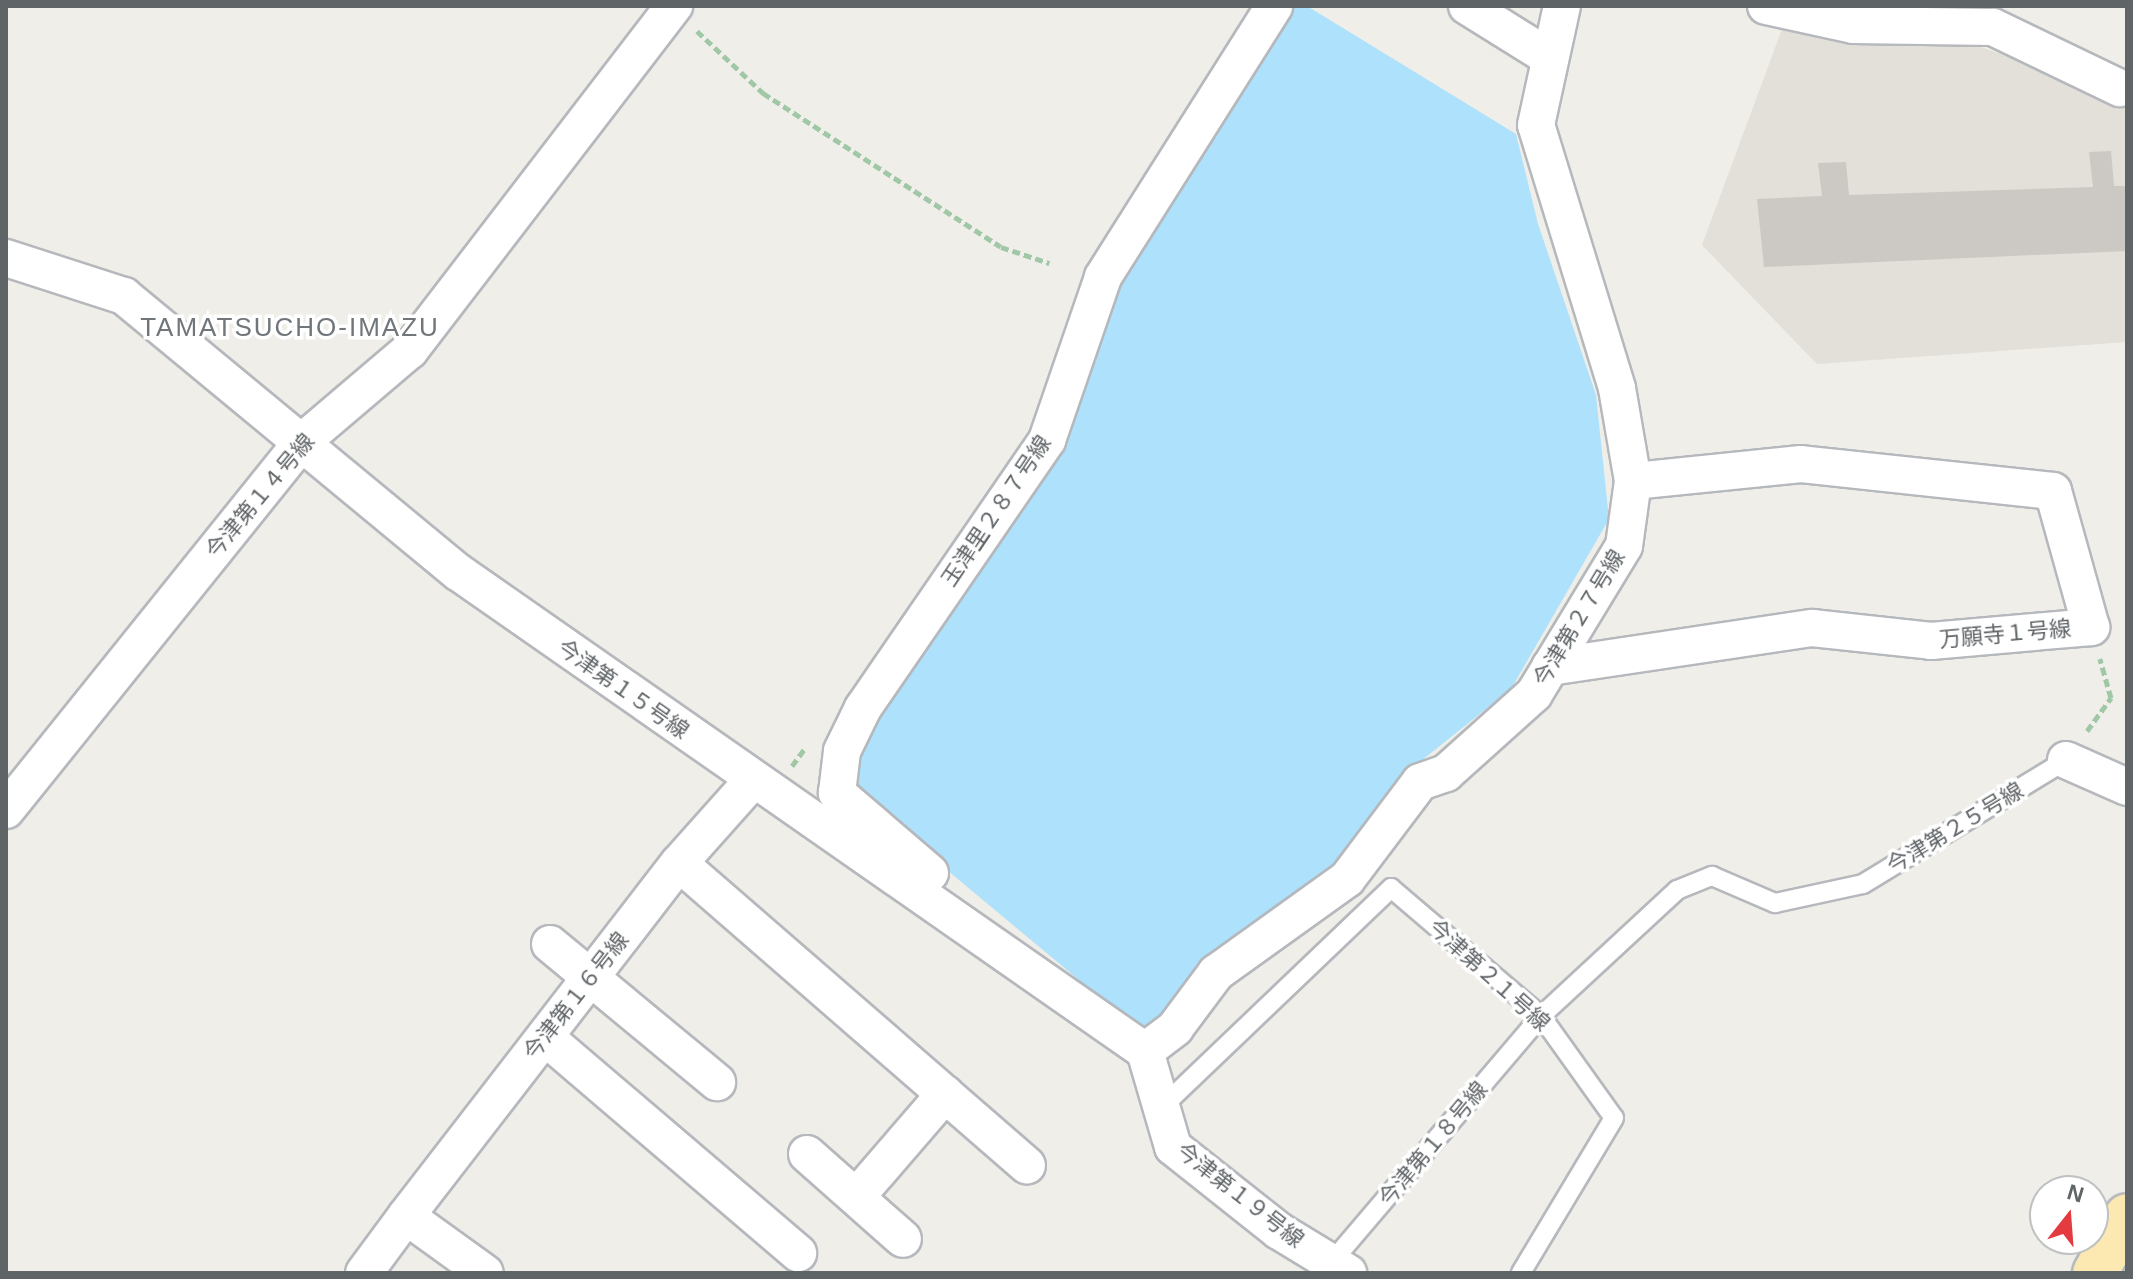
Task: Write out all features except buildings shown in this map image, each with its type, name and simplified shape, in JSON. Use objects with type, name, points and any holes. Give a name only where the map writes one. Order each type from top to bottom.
[{"type":"main road","points":[[2095,1273],[2127,1216]]},
{"type":"street","name":"玉津里２８７号線","points":[[1019,963],[1013,943],[837,793],[842,751],[863,708],[1047,440],[1103,277],[1274,6]]},
{"type":"street","points":[[1467,6],[1547,56]]},
{"type":"street","name":"今津第２７号線","points":[[1145,1051],[1175,1028],[1216,973],[1347,879],[1420,782],[1452,783],[1534,694],[1624,546],[1633,481],[1617,388],[1536,125],[1547,56],[1562,6]]},
{"type":"street","points":[[1766,6],[1853,25],[1993,27],[2120,88]]},
{"type":"street","name":"今津第１４号線","points":[[6,810],[303,441],[410,350],[672,7]]},
{"type":"street","name":"今津第１５号線","points":[[6,258],[124,296],[458,572],[752,781],[775,789],[1145,1051]]},
{"type":"street","name":"万願寺１号線","points":[[1550,667],[1812,628],[1931,641],[2091,627],[2053,491],[1801,464],[1633,481]]},
{"type":"street","points":[[2066,760],[2127,787]]},
{"type":"street","name":"今津第１６号線","points":[[364,1273],[679,863],[752,781]]},
{"type":"street","points":[[679,863],[1027,1166]]},
{"type":"street","points":[[550,944],[717,1082]]},
{"type":"street","points":[[545,1037],[798,1253]]},
{"type":"street","name":"今津第１９号線","points":[[1145,1051],[1173,1147],[1335,1270]]},
{"type":"street","points":[[857,1196],[945,1094]]},
{"type":"street","points":[[807,1154],[903,1239]]},
{"type":"street","points":[[406,1216],[485,1273]]},
{"type":"lane","name":"今津第２５号線","points":[[1775,903],[1863,884],[2066,760]]},
{"type":"lane","name":"今津第１８号線","points":[[1335,1270],[1541,1016],[1677,890],[1712,876],[1775,903]]},
{"type":"lane","name":"今津第２１号線","points":[[1162,1107],[1391,888],[1541,1016],[1614,1118],[1521,1273]]},
{"type":"path","points":[[672,7],[763,93],[1001,247],[1049,263]]},
{"type":"path","points":[[2066,760],[2111,698],[2091,627]]},
{"type":"shaded area","points":[[1785,21],[1967,42],[2062,76],[2118,110],[2127,99],[2127,342],[1817,364],[1702,245]]},
{"type":"water","points":[[1290,6],[1307,6],[1516,134],[1538,224],[1596,395],[1609,519],[1511,689],[1416,765],[1333,882],[1169,1021],[1140,1031],[869,805],[854,786],[855,749],[1108,313],[1134,254]]},
{"type":"district","name":"TAMATSUCHO-IMAZU","points":[[290,328]]}]
